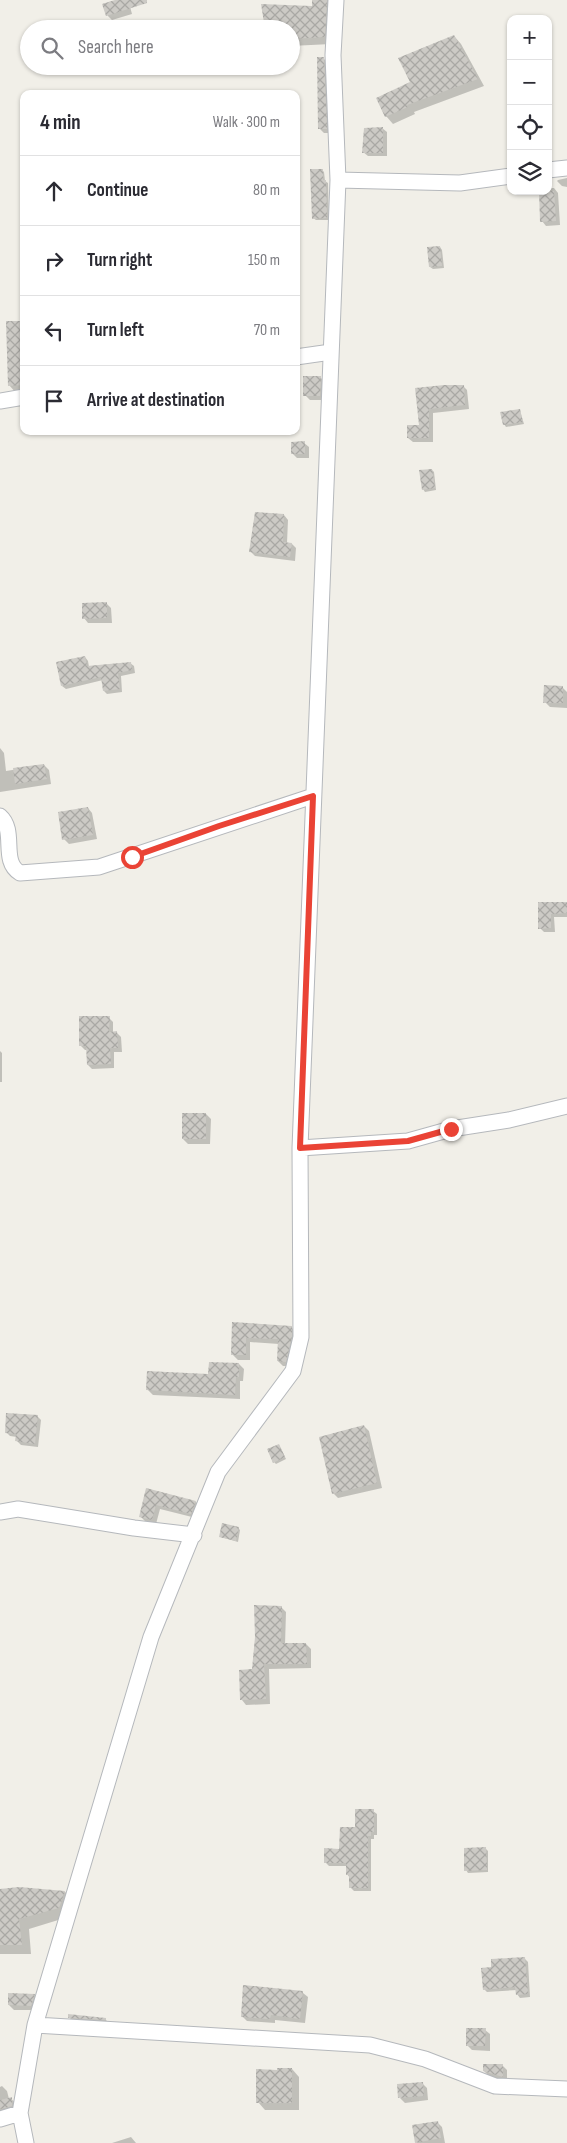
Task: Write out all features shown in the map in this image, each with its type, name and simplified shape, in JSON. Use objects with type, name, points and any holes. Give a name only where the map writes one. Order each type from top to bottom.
[{"type":"street","points":[[26,2143],[20,2113],[35,2024],[151,1637],[218,1472],[293,1371],[302,1337],[300,1148],[338,180],[333,55],[336,0]]},
{"type":"street","points":[[552,170],[567,168]]},
{"type":"street","points":[[338,180],[460,184],[507,177]]},
{"type":"street","points":[[300,356],[331,352]]},
{"type":"street","points":[[0,401],[20,398]]},
{"type":"street","points":[[0,816],[7,825],[9,861],[14,870],[20,873],[99,867],[313,796]]},
{"type":"street","points":[[300,1148],[408,1141],[451,1129],[509,1120],[567,1106]]},
{"type":"street","points":[[0,1512],[18,1509],[134,1528],[194,1535]]},
{"type":"street","points":[[35,2024],[370,2045],[425,2059],[495,2086],[567,2089]]},
{"type":"street","points":[[0,2118],[20,2113]]},
{"type":"building","points":[[115,0],[147,0],[147,3],[106,16],[102,4]]},
{"type":"building","points":[[312,0],[327,0],[325,37],[300,38],[300,20],[264,20],[261,4],[312,6]]},
{"type":"building","points":[[454,35],[478,79],[407,105],[408,107],[385,117],[376,98],[410,82],[398,58]]},
{"type":"building","points":[[317,57],[324,57],[327,129],[318,129]]},
{"type":"building","points":[[383,127],[383,153],[362,153],[364,128]]},
{"type":"building","points":[[310,169],[323,169],[323,180],[326,180],[327,218],[312,219]]},
{"type":"building","points":[[552,191],[554,191],[556,221],[540,222],[539,195],[552,195]]},
{"type":"building","points":[[440,246],[442,266],[429,267],[427,247]]},
{"type":"building","points":[[6,321],[20,321],[20,385],[8,386]]},
{"type":"building","points":[[303,376],[321,376],[320,396],[303,396]]},
{"type":"building","points":[[464,385],[465,405],[429,409],[429,438],[407,438],[407,425],[419,425],[415,388]]},
{"type":"building","points":[[520,409],[523,422],[503,425],[500,412]]},
{"type":"building","points":[[305,441],[305,454],[291,454],[291,442]]},
{"type":"building","points":[[432,469],[435,488],[422,490],[419,470]]},
{"type":"building","points":[[255,512],[284,514],[283,542],[292,543],[290,557],[249,552]]},
{"type":"building","points":[[107,602],[107,618],[82,619],[82,603]]},
{"type":"building","points":[[85,656],[87,666],[131,662],[132,670],[118,673],[120,689],[103,691],[101,677],[61,686],[56,662]]},
{"type":"building","points":[[544,685],[563,686],[563,703],[543,703]]},
{"type":"building","points":[[44,764],[47,779],[15,784],[13,768]]},
{"type":"building","points":[[88,807],[93,835],[62,840],[58,812]]},
{"type":"building","points":[[538,902],[567,902],[567,913],[551,914],[551,928],[538,929]]},
{"type":"building","points":[[79,1016],[110,1016],[109,1032],[117,1031],[118,1048],[110,1048],[111,1064],[87,1065],[86,1046],[79,1046]]},
{"type":"building","points":[[182,1113],[206,1113],[206,1139],[182,1139]]},
{"type":"building","points":[[232,1322],[292,1326],[292,1336],[286,1362],[277,1361],[278,1339],[246,1338],[246,1355],[231,1355]]},
{"type":"building","points":[[209,1362],[239,1363],[239,1377],[236,1377],[235,1395],[146,1390],[147,1371],[208,1374]]},
{"type":"building","points":[[6,1413],[38,1415],[35,1444],[15,1441],[16,1434],[5,1433]]},
{"type":"building","points":[[364,1425],[377,1483],[332,1494],[319,1437]]},
{"type":"building","points":[[279,1444],[285,1457],[273,1463],[267,1449]]},
{"type":"building","points":[[146,1488],[196,1501],[191,1514],[156,1505],[152,1520],[139,1517]]},
{"type":"building","points":[[222,1523],[239,1527],[236,1541],[219,1537]]},
{"type":"building","points":[[254,1605],[282,1606],[281,1643],[306,1643],[307,1664],[264,1664],[266,1699],[240,1700],[239,1670],[252,1669],[255,1637]]},
{"type":"building","points":[[355,1809],[374,1809],[374,1832],[371,1832],[371,1836],[368,1836],[368,1888],[349,1888],[349,1875],[346,1875],[346,1863],[324,1863],[324,1848],[339,1849],[340,1827],[355,1827]]},
{"type":"building","points":[[486,1847],[487,1870],[464,1871],[464,1848]]},
{"type":"building","points":[[19,1887],[65,1891],[59,1908],[19,1919],[22,1945],[0,1945],[0,1889]]},
{"type":"building","points":[[525,1957],[528,1994],[516,1995],[515,1987],[483,1990],[481,1968],[491,1967],[491,1959]]},
{"type":"building","points":[[243,1985],[303,1991],[300,2019],[271,2015],[270,2019],[241,2017]]},
{"type":"building","points":[[8,1993],[35,1994],[31,2006],[8,2005]]},
{"type":"building","points":[[68,2014],[106,2018],[106,2020],[68,2018]]},
{"type":"building","points":[[466,2028],[486,2028],[485,2046],[466,2046]]},
{"type":"building","points":[[483,2064],[503,2064],[503,2077],[483,2071]]},
{"type":"building","points":[[277,2068],[292,2068],[292,2103],[256,2103],[256,2069],[277,2070]]},
{"type":"building","points":[[423,2082],[424,2096],[398,2098],[397,2084]]},
{"type":"building","points":[[12,2097],[12,2106],[0,2109],[0,2100]]},
{"type":"building","points":[[438,2121],[441,2138],[415,2143],[412,2125]]},
{"type":"route","points":[[132,857],[219,826],[313,796],[300,1148],[408,1141],[451,1129]]}]
